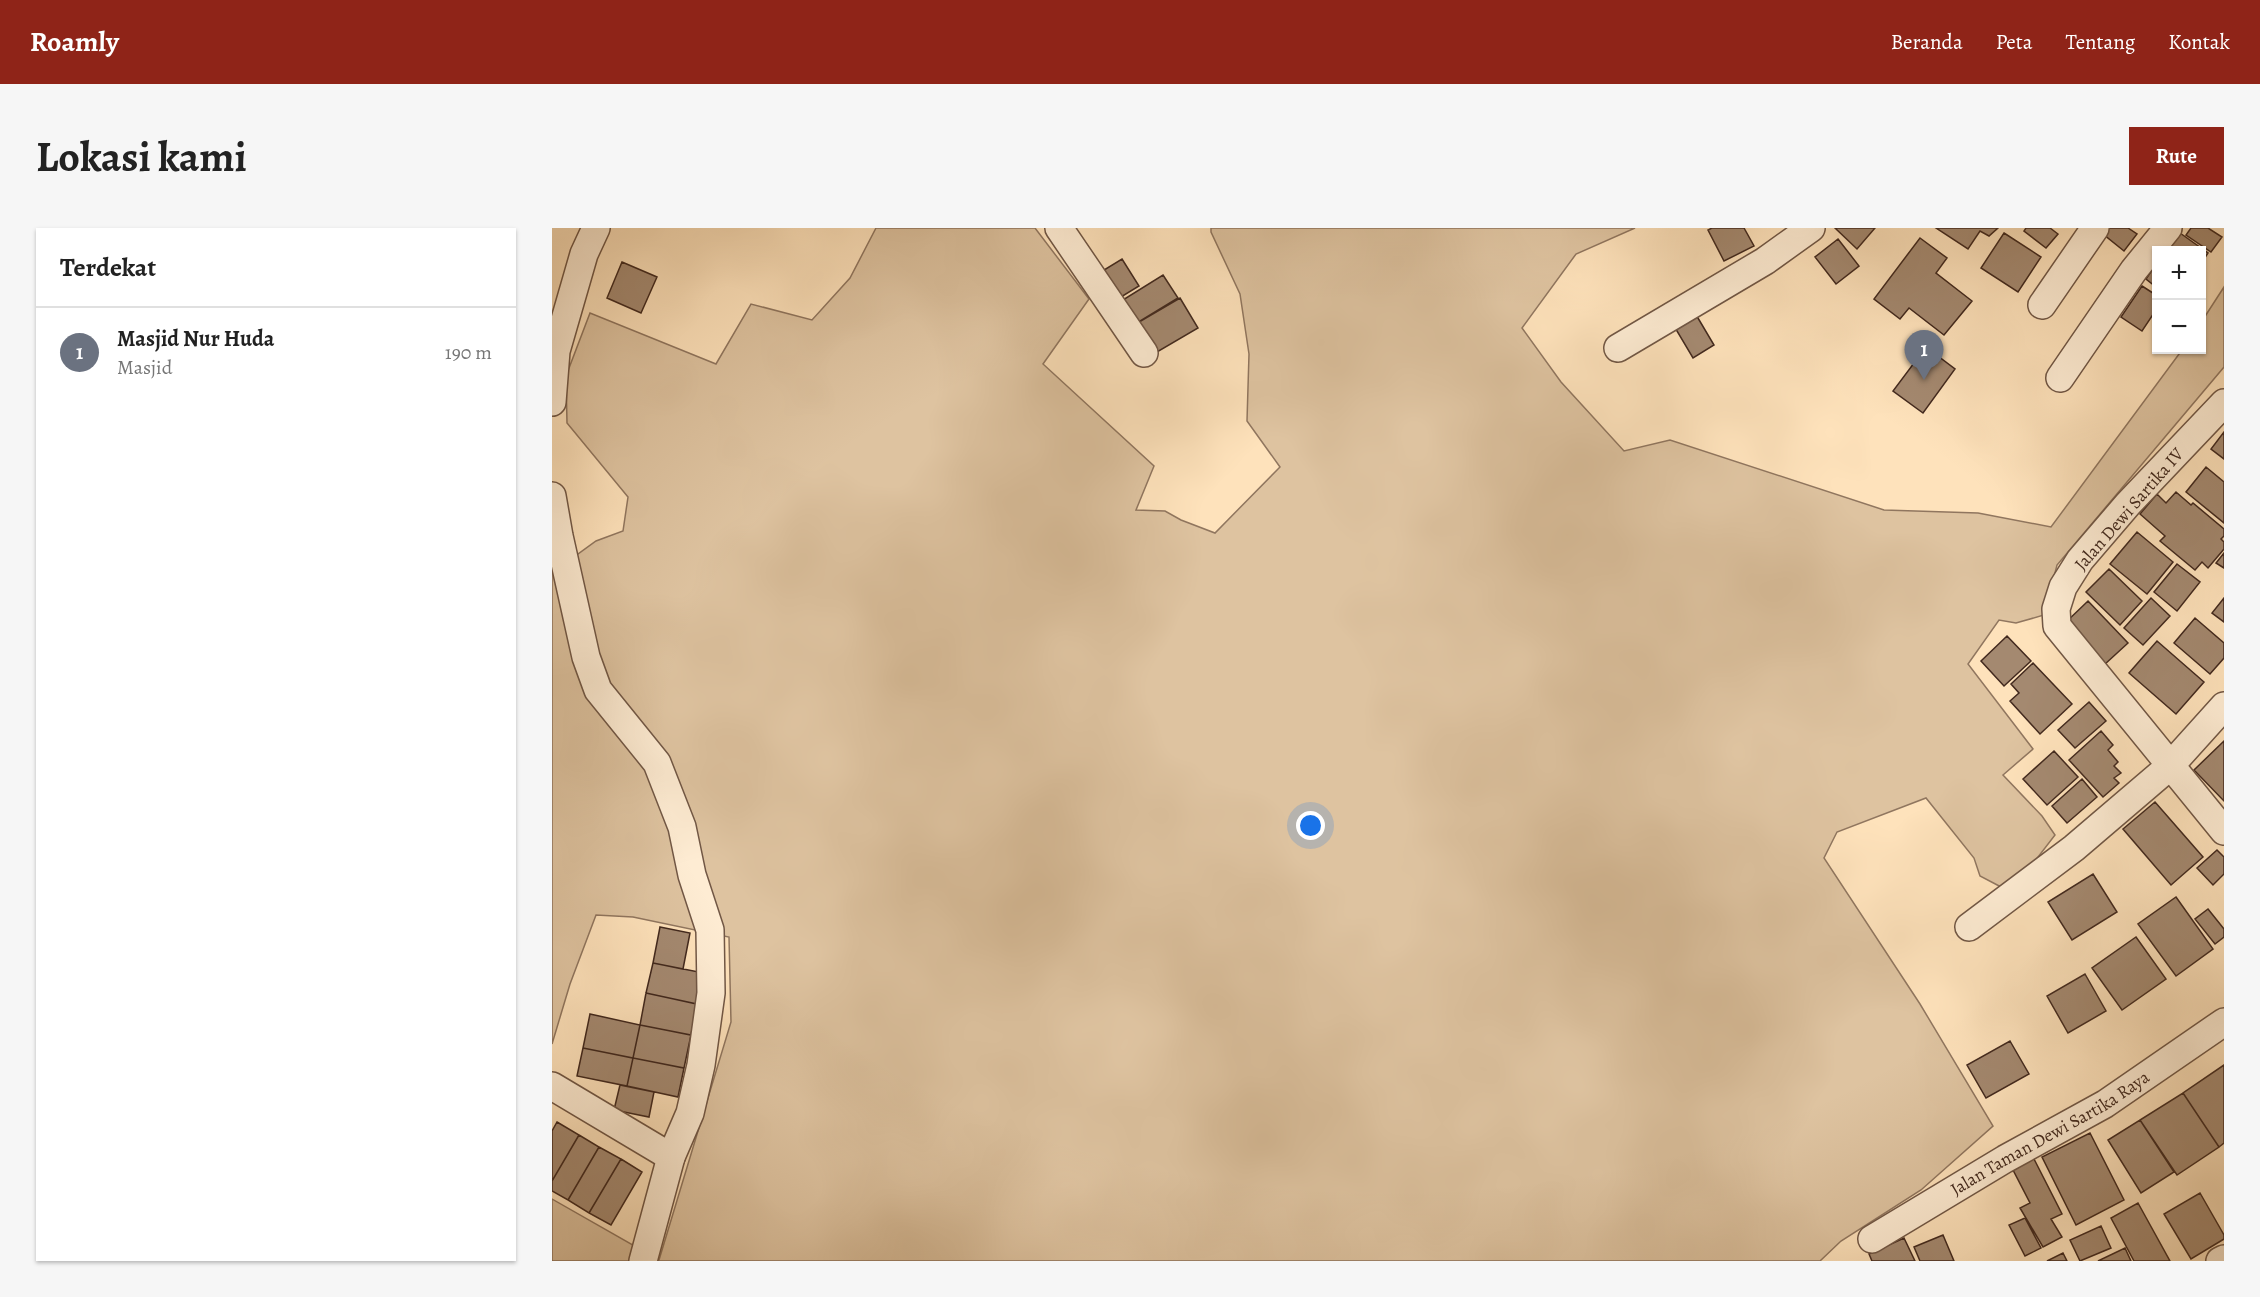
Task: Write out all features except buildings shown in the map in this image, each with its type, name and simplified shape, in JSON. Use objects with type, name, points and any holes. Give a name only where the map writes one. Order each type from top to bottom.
[{"type":"street","points":[[552,402],[554,351],[584,254],[596,228]]},
{"type":"street","points":[[1059,228],[1144,353]]},
{"type":"street","points":[[1618,348],[1764,261],[1811,228]]},
{"type":"street","points":[[2042,305],[2095,228]]},
{"type":"street","points":[[2060,378],[2134,270],[2168,228]]},
{"type":"street","name":"Jalan Dewi Sartika IV","points":[[2224,403],[2128,504],[2080,560],[2063,587],[2056,609],[2057,626],[2224,831]]},
{"type":"street","points":[[552,496],[586,657],[598,690],[657,763],[682,827],[692,875],[710,930],[711,993],[701,1065],[690,1113],[671,1157],[644,1261]]},
{"type":"street","points":[[1969,927],[2074,848],[2170,766],[2224,706]]},
{"type":"street","name":"Jalan Taman Dewi Sartika Raya","points":[[1872,1239],[2005,1159],[2105,1104],[2224,1022]]},
{"type":"street","points":[[552,1086],[671,1157]]},
{"type":"shaded area","points":[[876,228],[1035,228],[1089,299],[1043,364],[1154,466],[1136,510],[1165,511],[1215,533],[1280,467],[1247,421],[1249,354],[1240,294],[1211,228],[1635,228],[1576,254],[1522,328],[1561,382],[1624,451],[1670,440],[1884,510],[1978,513],[2051,527],[2179,354],[2206,354],[2206,315],[2224,287],[2224,367],[2057,565],[2044,615],[2016,623],[1999,620],[1968,664],[2033,749],[2003,775],[2042,816],[2055,835],[2035,861],[2003,888],[1980,876],[1974,858],[1926,798],[1837,832],[1824,858],[1920,1004],[1993,1126],[1921,1190],[1841,1241],[1820,1261],[552,1261],[552,1199],[659,1260],[731,1022],[729,937],[633,917],[596,915],[570,984],[552,1044],[552,573],[596,541],[623,531],[628,497],[567,423],[566,376],[590,313],[716,364],[751,304],[812,320],[850,278]]},
{"type":"place","name":"Masjid Nur Huda","points":[[1924,380]]}]
